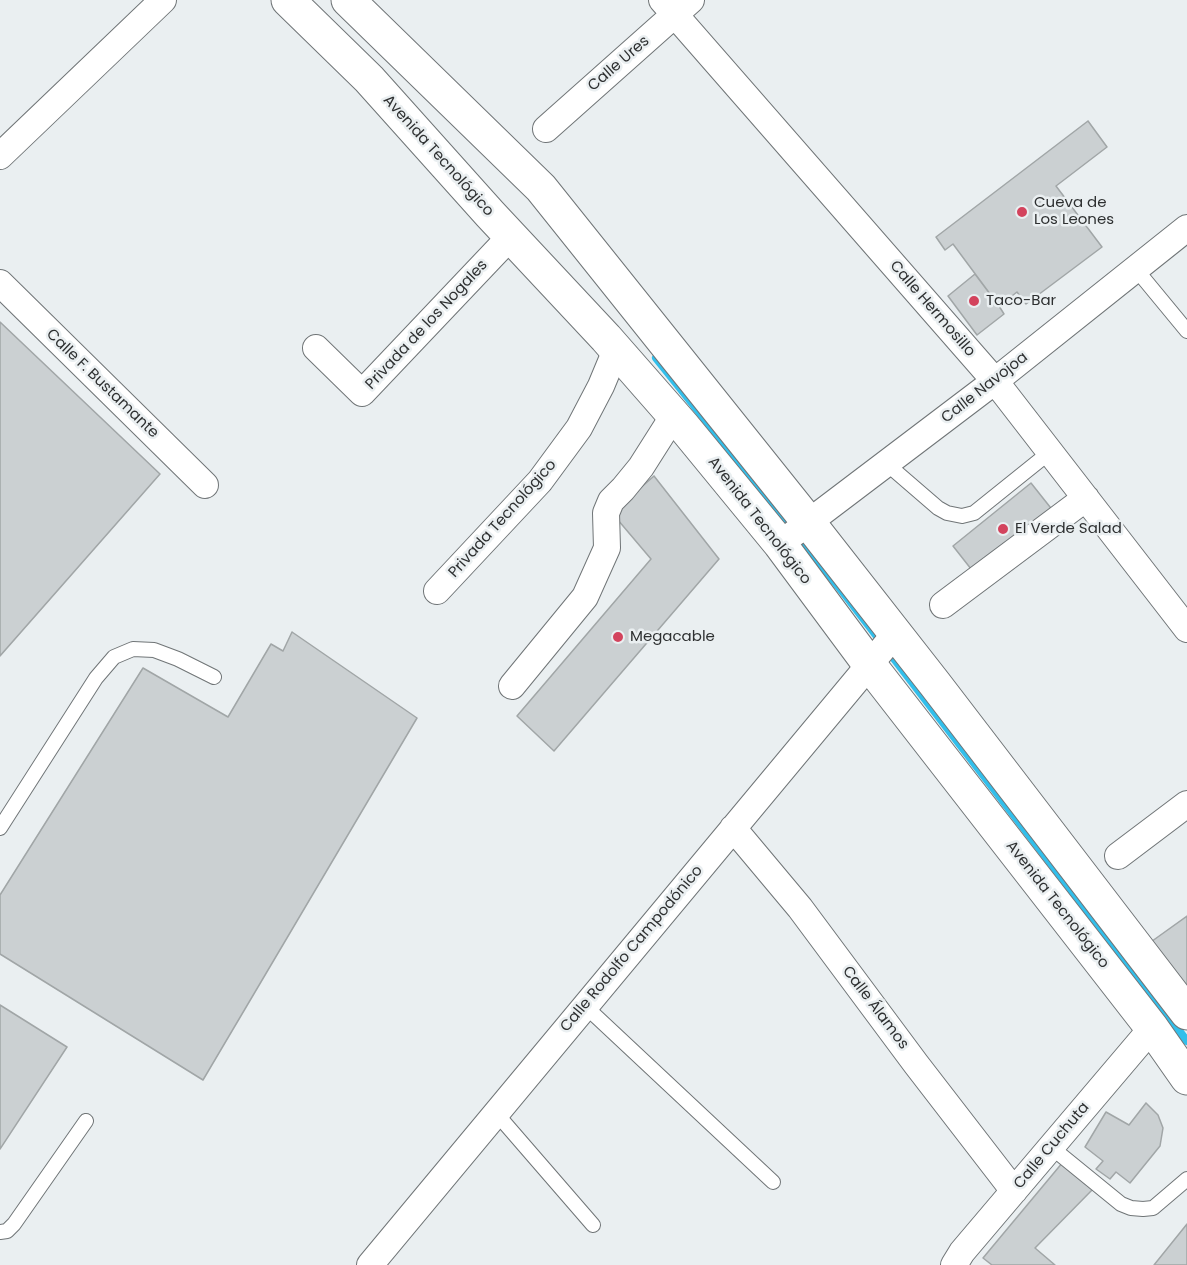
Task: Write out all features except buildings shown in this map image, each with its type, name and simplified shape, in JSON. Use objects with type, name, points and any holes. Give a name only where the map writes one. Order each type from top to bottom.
[{"type":"main road","name":"Avenida Tecnológico","points":[[288,0],[369,79],[674,415],[780,544],[869,664],[1152,1028],[1187,1078]]},
{"type":"main road","points":[[348,0],[542,188],[809,522],[1187,1013]]},
{"type":"street","points":[[0,156],[164,0]]},
{"type":"street","name":"Calle Ures","points":[[546,129],[676,5]]},
{"type":"street","name":"Calle Hermosillo","points":[[676,5],[995,381],[1187,629]]},
{"type":"street","name":"Calle Navojoa","points":[[780,544],[995,381],[1187,228]]},
{"type":"street","name":"Privada de los Nogales","points":[[316,348],[363,393],[511,236]]},
{"type":"street","name":"Calle F. Bustamante","points":[[0,283],[205,485]]},
{"type":"street","name":"Privada Tecnológico","points":[[437,591],[540,481],[566,446],[579,428],[601,386],[616,350]]},
{"type":"street","points":[[512,686],[585,597],[608,548],[606,513],[611,501],[641,467],[674,415]]},
{"type":"street","points":[[943,605],[1086,498]]},
{"type":"street","name":"Calle Rodolfo Campodónico","points":[[370,1265],[894,634]]},
{"type":"street","points":[[1118,856],[1187,804]]},
{"type":"street","name":"Calle Álamos","points":[[733,828],[800,908],[922,1073],[1014,1191]]},
{"type":"street","name":"Calle Cuchuta","points":[[954,1265],[962,1252],[1152,1028]]},
{"type":"lane","points":[[1135,268],[1187,331]]},
{"type":"lane","points":[[887,464],[938,508],[947,513],[962,516],[974,513],[1050,452]]},
{"type":"lane","points":[[0,828],[96,678],[114,657],[133,649],[154,650],[177,658],[214,677]]},
{"type":"lane","points":[[585,1006],[773,1182]]},
{"type":"lane","points":[[496,1113],[593,1225]]},
{"type":"lane","points":[[0,1232],[7,1231],[14,1224],[86,1121]]},
{"type":"lane","points":[[1051,1147],[1120,1204],[1131,1208],[1153,1208],[1187,1179]]},
{"type":"waterway","points":[[656,358],[846,596],[1187,1041]]},
{"type":"place","name":"Cueva de Los Leones","points":[[1022,212]]},
{"type":"place","name":"Taco-Bar","points":[[974,301]]},
{"type":"place","name":"El Verde Salad","points":[[1003,529]]},
{"type":"place","name":"Megacable","points":[[618,637]]}]
